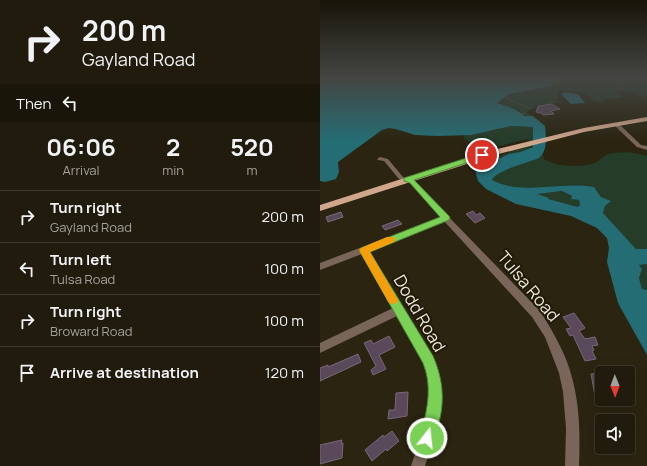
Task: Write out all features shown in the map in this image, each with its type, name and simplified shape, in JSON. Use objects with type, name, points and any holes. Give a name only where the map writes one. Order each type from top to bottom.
[{"type":"main road","points":[[320,208],[473,158],[550,138],[647,119]]},
{"type":"street","points":[[616,124],[639,146],[647,148]]},
{"type":"street","name":"Tulsa Road","points":[[380,159],[386,160],[402,178],[412,182],[536,314],[549,335],[565,373],[569,392],[573,428],[572,466]]},
{"type":"street","points":[[320,267],[446,218]]},
{"type":"street","name":"Dodd Road","points":[[364,250],[428,360],[436,385],[436,397],[432,423],[418,466]]},
{"type":"street","points":[[320,348],[399,310]]},
{"type":"path","points":[[505,98],[531,109]]},
{"type":"path","points":[[519,114],[526,112]]},
{"type":"green space","points":[[504,98],[558,98],[558,100],[561,102],[536,105],[534,108],[526,112],[533,116],[525,116],[497,103]]},
{"type":"green space","points":[[592,98],[621,98],[606,99],[602,103],[591,100]]},
{"type":"green space","points":[[503,127],[533,127],[533,146],[520,152],[509,154],[475,170],[476,163],[532,145],[528,139],[484,150],[464,139],[464,135],[497,130]]},
{"type":"green space","points":[[629,152],[647,156],[647,249],[636,249],[603,213],[605,206],[610,201],[601,197],[594,187],[568,186],[529,188],[504,185],[492,180],[500,172],[543,155],[544,159],[555,164],[583,166],[595,163],[608,154]]},
{"type":"green space","points":[[562,191],[572,196],[571,199],[579,200],[580,205],[578,207],[546,199],[536,194]]},
{"type":"green space","points":[[645,263],[647,264],[647,290],[642,289],[639,278],[642,269],[639,266]]},
{"type":"water","points":[[320,98],[504,98],[497,103],[514,109],[525,116],[533,116],[545,126],[546,143],[544,151],[539,158],[499,173],[492,180],[504,185],[528,188],[568,186],[594,187],[601,197],[611,201],[605,206],[603,213],[636,249],[647,249],[647,264],[639,265],[642,269],[639,278],[642,289],[647,290],[647,355],[618,303],[607,262],[609,248],[607,238],[597,228],[571,216],[516,204],[486,189],[478,181],[475,170],[509,154],[533,147],[533,127],[511,126],[471,135],[437,136],[415,135],[389,128],[382,130],[338,162],[339,172],[336,179],[325,182],[320,181]],"holes":[[[562,191],[572,196],[571,199],[579,200],[580,205],[578,207],[548,199],[549,198],[537,194]]]},
{"type":"water","points":[[565,98],[581,98],[585,103],[571,104]]},
{"type":"building","points":[[552,104],[560,109],[551,111],[554,114],[543,115],[536,112],[538,106]]},
{"type":"building","points":[[473,211],[476,215],[480,213],[485,218],[475,223],[466,214]]},
{"type":"building","points":[[341,212],[343,217],[328,222],[326,217]]},
{"type":"building","points":[[398,220],[402,224],[385,230],[382,226]]},
{"type":"building","points":[[574,313],[585,328],[579,331],[585,339],[595,337],[598,345],[592,346],[594,350],[592,351],[596,359],[585,361],[573,335],[570,336],[566,329],[571,328],[563,317]]},
{"type":"building","points":[[389,336],[395,347],[379,355],[386,369],[373,375],[371,370],[376,366],[364,343],[371,340],[373,344]]},
{"type":"building","points":[[358,354],[361,362],[320,381],[320,368],[328,365],[328,367]]},
{"type":"building","points":[[591,374],[595,374],[595,396]]},
{"type":"building","points":[[408,392],[407,416],[388,419],[389,410],[395,410],[396,393]]},
{"type":"building","points":[[392,431],[399,441],[387,451],[386,449],[372,461],[365,450],[383,435],[384,437]]},
{"type":"building","points":[[342,440],[342,458],[320,464],[320,445]]},
{"type":"slow traffic","points":[[390,240],[364,250],[393,300]]},
{"type":"route","points":[[427,438],[432,423],[436,397],[434,374],[428,360],[364,250],[446,218],[412,182],[407,180],[482,155]]}]
